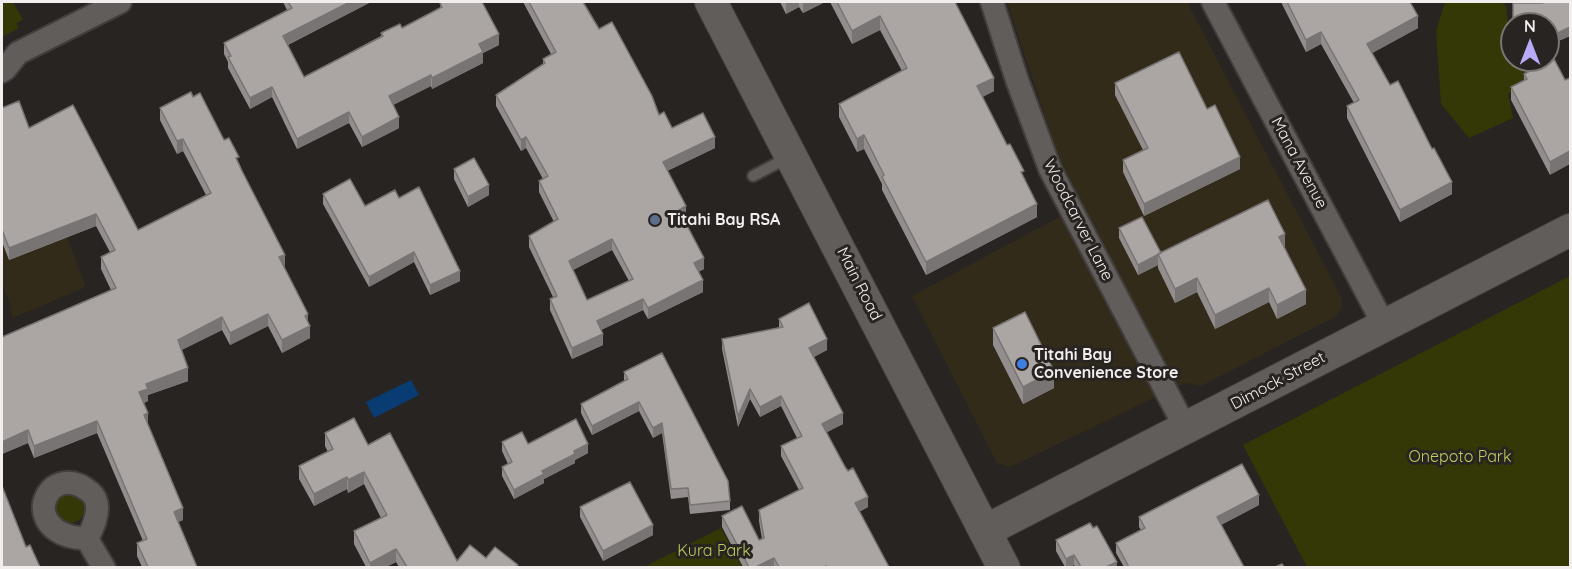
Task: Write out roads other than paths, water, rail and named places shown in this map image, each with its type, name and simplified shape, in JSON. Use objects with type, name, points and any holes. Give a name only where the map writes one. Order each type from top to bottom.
[{"type":"street","points":[[7,62],[120,2]]},
{"type":"street","name":"Main Road","points":[[711,2],[1004,567]]},
{"type":"street","name":"Woodcarver Lane","points":[[992,2],[1017,80],[1050,169],[1186,429]]},
{"type":"street","name":"Mana Avenue","points":[[1213,2],[1384,326]]},
{"type":"street","name":"Dimock Street","points":[[985,531],[1570,230]]},
{"type":"street","points":[[87,539],[104,567]]},
{"type":"lane","points":[[753,176],[792,156]]},
{"type":"water","points":[[411,380],[419,395],[374,418],[366,402]]},
{"type":"place","name":"Titahi Bay RSA","points":[[655,220]]},
{"type":"place","name":"Titahi Bay Convenience Store","points":[[1022,364]]},
{"type":"park label","name":"Onepoto Park","points":[[1460,457]]},
{"type":"park label","name":"Kura Park","points":[[714,551]]}]
